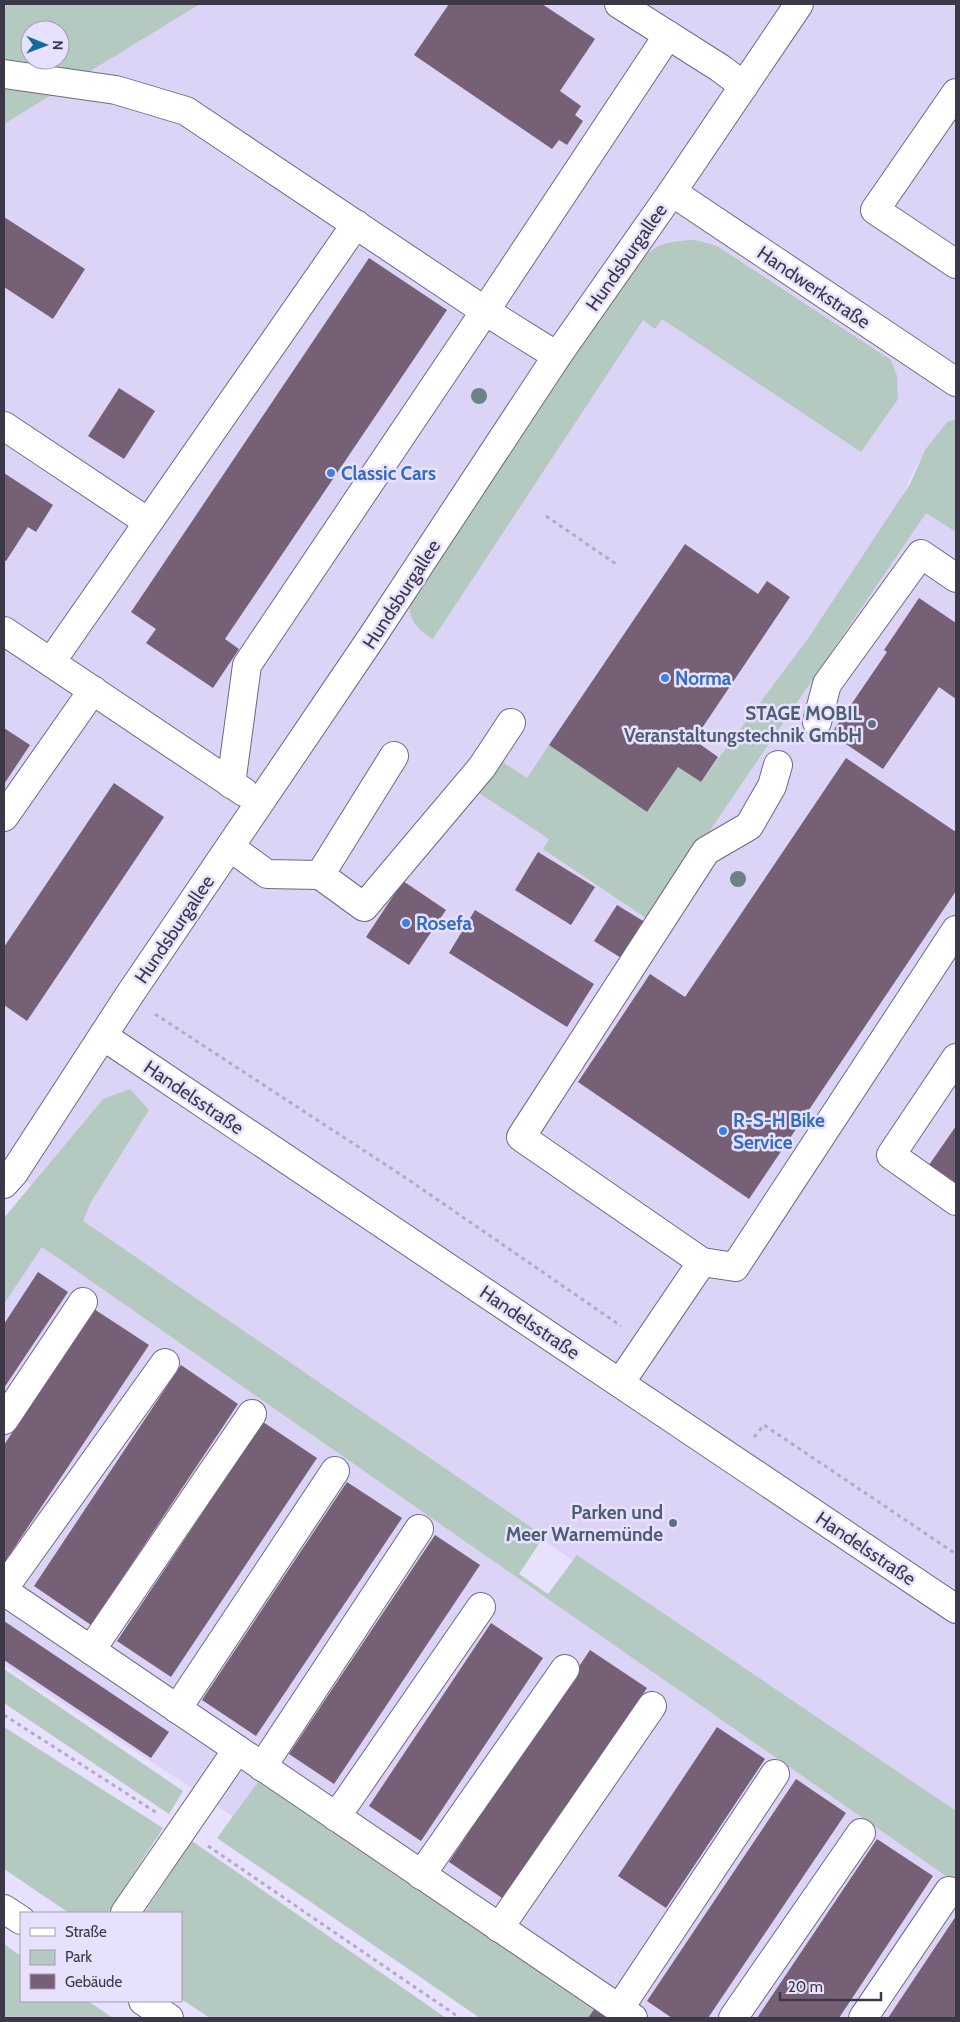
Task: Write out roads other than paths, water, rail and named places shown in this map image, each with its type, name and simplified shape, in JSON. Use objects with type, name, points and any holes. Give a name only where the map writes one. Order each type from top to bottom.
[{"type":"street","points":[[619,4],[744,86]]},
{"type":"street","name":"Hundsburgallee","points":[[4,1184],[13,1174],[128,997],[374,634],[556,356],[672,192],[799,4]]},
{"type":"street","points":[[231,784],[247,664],[485,312],[668,35]]},
{"type":"street","points":[[4,74],[116,90],[186,111],[485,312],[556,356]]},
{"type":"street","points":[[956,93],[875,210],[956,264]]},
{"type":"street","name":"Handwerkstraße","points":[[672,192],[956,382]]},
{"type":"street","points":[[51,662],[356,224]]},
{"type":"street","points":[[4,426],[148,522]]},
{"type":"street","points":[[817,722],[827,684],[922,554],[956,578]]},
{"type":"street","points":[[4,631],[260,803]]},
{"type":"street","points":[[4,818],[93,690]]},
{"type":"street","points":[[230,847],[267,874],[320,875],[364,907],[482,767],[511,723]]},
{"type":"street","points":[[320,875],[394,756]]},
{"type":"street","points":[[778,765],[772,786],[749,826],[706,851],[521,1137],[702,1262],[735,1268],[956,930]]},
{"type":"street","name":"Handelsstraße","points":[[103,1036],[956,1609]]},
{"type":"street","points":[[956,1058],[891,1155],[956,1201]]},
{"type":"street","points":[[620,1383],[702,1262]]},
{"type":"street","points":[[4,1420],[83,1302]]},
{"type":"street","points":[[166,1363],[4,1589],[626,2014],[775,1774]]},
{"type":"street","points":[[91,1650],[252,1414]]},
{"type":"street","points":[[177,1709],[335,1471]]},
{"type":"street","points":[[262,1767],[419,1529]]},
{"type":"street","points":[[336,1817],[481,1607]]},
{"type":"street","points":[[422,1875],[564,1669]]},
{"type":"street","points":[[499,1928],[652,1706]]},
{"type":"street","points":[[126,1912],[237,1750]]},
{"type":"street","points":[[732,2018],[861,1833]]},
{"type":"street","points":[[863,2018],[949,1891]]},
{"type":"street","points":[[4,1908],[20,1919]]},
{"type":"street","points":[[145,2002],[169,2018]]},
{"type":"place","name":"Classic Cars","points":[[331,473]]},
{"type":"place","name":"Norma","points":[[665,678]]},
{"type":"place","name":"STAGE MOBIL Veranstaltungstechnik GmbH","points":[[872,724]]},
{"type":"place","name":"Rosefa","points":[[406,923]]},
{"type":"place","name":"R-S-H Bike Service","points":[[723,1131]]},
{"type":"place","name":"Parken und Meer Warnemünde","points":[[673,1523]]}]
